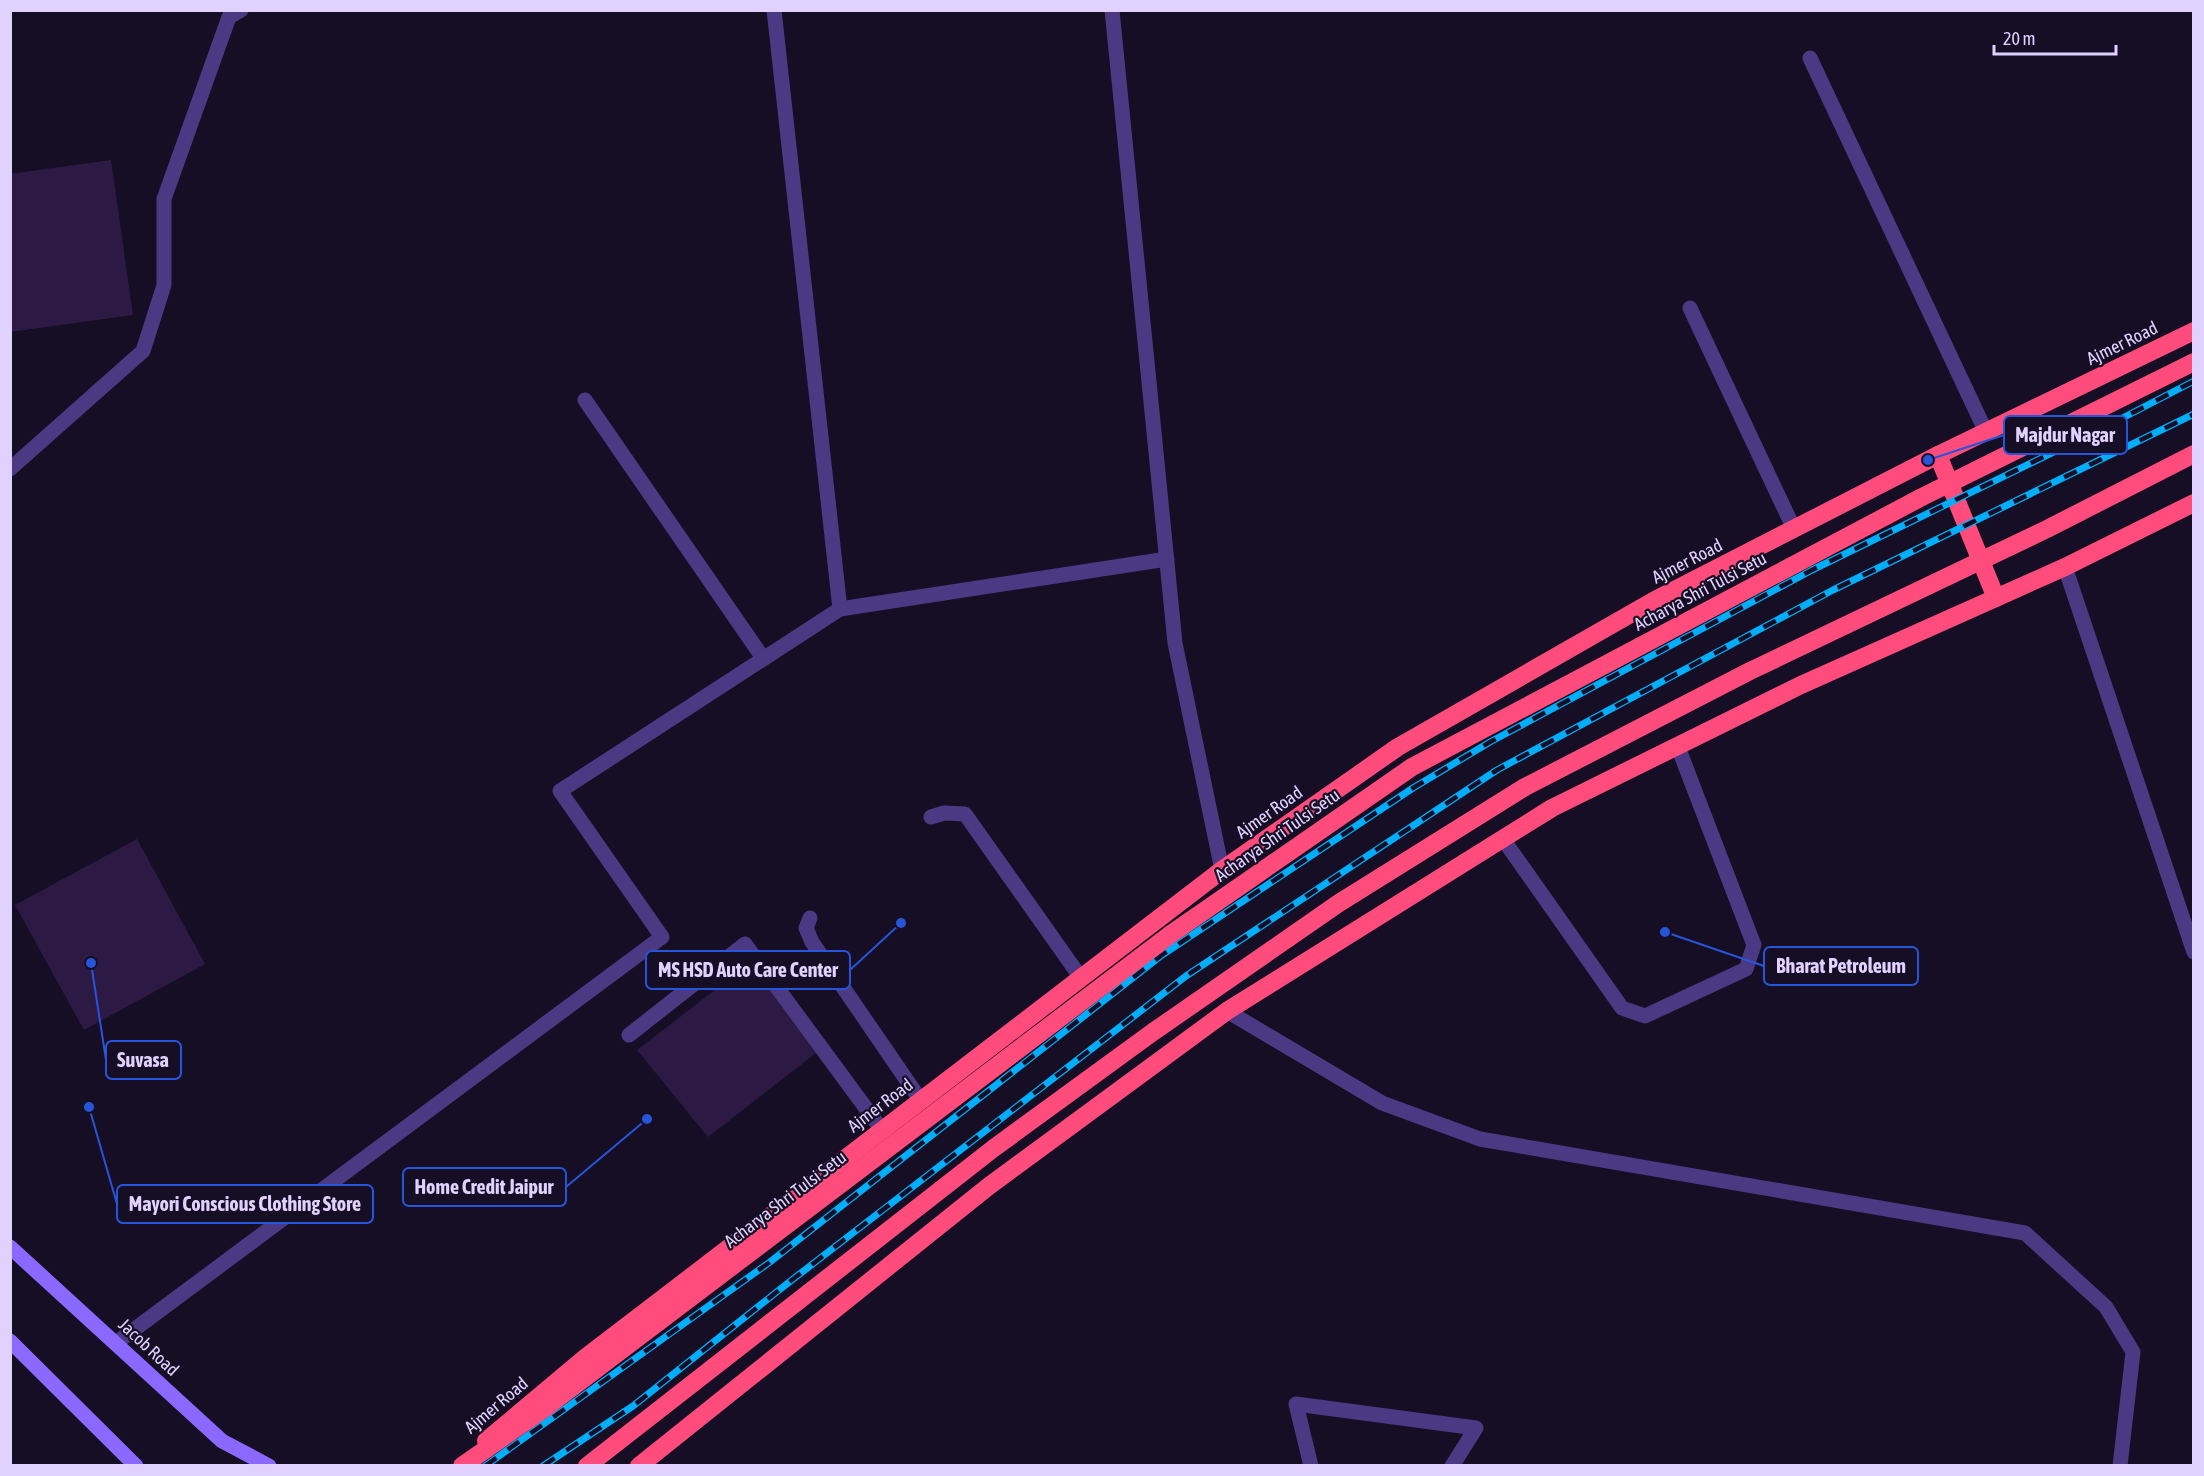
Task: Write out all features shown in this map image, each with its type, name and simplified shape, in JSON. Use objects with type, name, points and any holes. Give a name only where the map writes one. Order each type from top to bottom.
[{"type":"highway","name":"Ajmer Road","points":[[457,1466],[585,1358],[1222,870],[1398,747],[1655,600],[1938,455],[2193,332]]},
{"type":"highway","name":"Acharya Shri Tulsi Setu","points":[[462,1466],[545,1408],[1171,934],[1412,767],[1922,497],[2193,362]]},
{"type":"highway","points":[[587,1466],[994,1148],[1153,1032],[1359,891],[1525,787],[1750,671],[2047,529],[2193,454]]},
{"type":"highway","points":[[1938,455],[1996,598]]},
{"type":"highway","points":[[639,1466],[989,1186],[1227,1011],[1552,808],[1801,685],[2065,567],[2193,503]]},
{"type":"street","points":[[10,469],[143,351],[164,285],[164,199],[229,17],[241,10]]},
{"type":"street","points":[[774,10],[840,609]]},
{"type":"street","points":[[1112,10],[1175,643],[1222,870]]},
{"type":"street","points":[[1810,58],[1986,432]]},
{"type":"street","points":[[1690,308],[1794,529]]},
{"type":"street","points":[[585,399],[763,658]]},
{"type":"street","points":[[116,1343],[662,937],[560,791],[840,609],[1167,559]]},
{"type":"street","points":[[2065,567],[2193,948]]},
{"type":"street","points":[[1503,839],[1622,1008],[1646,1016],[1746,969],[1754,945],[1678,747]]},
{"type":"street","points":[[931,817],[944,813],[964,814],[1081,978]]},
{"type":"street","points":[[810,918],[806,928],[812,942],[921,1101]]},
{"type":"street","points":[[629,1035],[745,944],[882,1130]]},
{"type":"street","points":[[1227,1011],[1382,1103],[1480,1139],[2025,1233],[2106,1307],[2133,1352],[2120,1466]]},
{"type":"street","name":"Jacob Road","points":[[10,1247],[222,1441],[269,1466]]},
{"type":"street","points":[[10,1341],[17,1356],[136,1466]]},
{"type":"street","points":[[1311,1466],[1296,1404],[1476,1428],[1452,1466]]},
{"type":"building","points":[[111,160],[133,315],[10,332],[10,174]]},
{"type":"building","points":[[137,839],[205,964],[84,1030],[15,905]]},
{"type":"building","points":[[750,963],[816,1053],[708,1137],[637,1050]]},
{"type":"railway","points":[[485,1466],[770,1262],[1162,955],[1413,788],[1490,742],[1812,570],[2194,381]]},
{"type":"railway","points":[[543,1466],[633,1406],[788,1283],[1186,976],[1497,770],[1833,590],[2194,414]]},
{"type":"place","name":"Majdur Nagar","points":[[1928,460]]},
{"type":"place","name":"MS HSD Auto Care Center","points":[[901,923]]},
{"type":"place","name":"Bharat Petroleum","points":[[1665,932]]},
{"type":"place","name":"Suvasa","points":[[91,963]]},
{"type":"place","name":"Mayori Conscious Clothing Store","points":[[89,1107]]},
{"type":"place","name":"Home Credit Jaipur","points":[[647,1119]]}]
